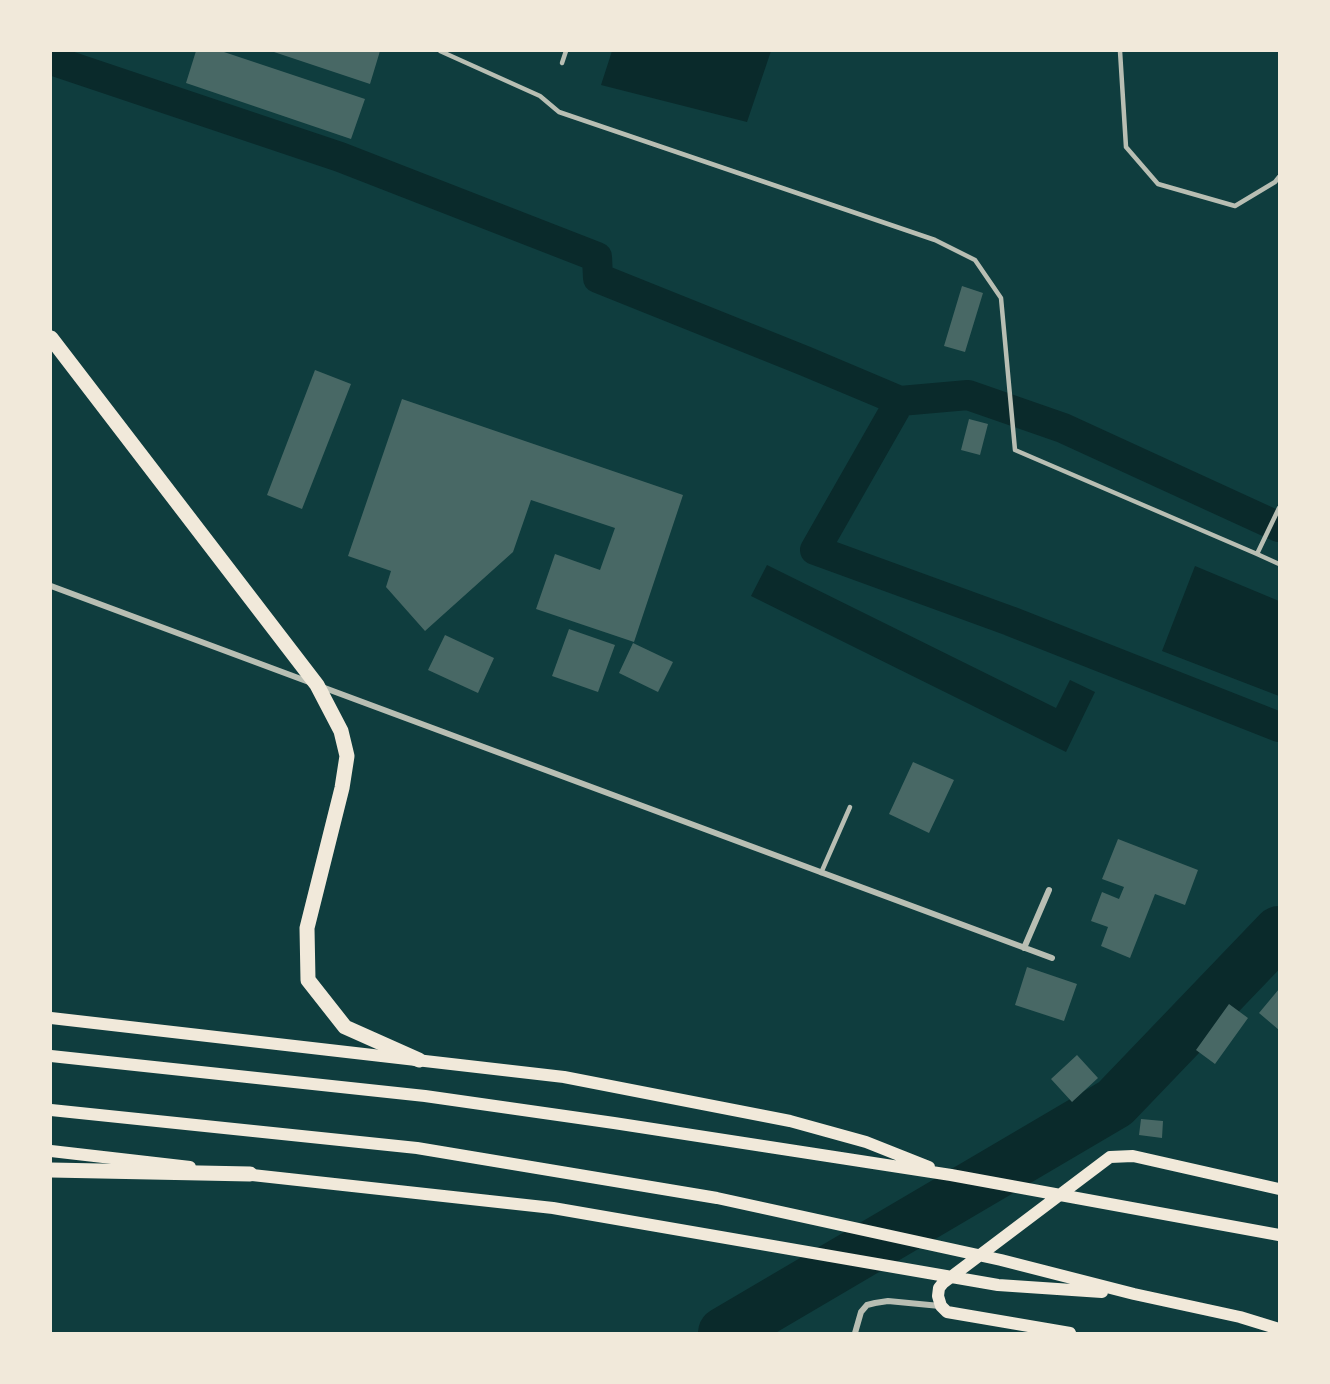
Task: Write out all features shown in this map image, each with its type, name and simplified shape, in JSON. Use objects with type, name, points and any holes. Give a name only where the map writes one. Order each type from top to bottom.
[{"type":"main road","points":[[51,338],[317,685],[341,731],[347,756],[342,788],[308,928],[308,980],[345,1026],[419,1060]]},
{"type":"main road","points":[[51,1018],[564,1077],[790,1121],[866,1142],[951,1175]]},
{"type":"main road","points":[[51,1056],[425,1096],[951,1175],[1279,1235]]},
{"type":"main road","points":[[51,1110],[417,1148],[717,1198],[1000,1260],[1134,1294],[1240,1317],[1279,1329]]},
{"type":"main road","points":[[51,1151],[553,1208],[998,1285],[1134,1294]]},
{"type":"main road","points":[[1070,1333],[947,1312],[941,1306],[938,1296],[943,1283],[1110,1157],[1133,1156],[1279,1190]]},
{"type":"main road","points":[[51,1170],[250,1174]]},
{"type":"street","points":[[51,586],[1052,958]]},
{"type":"street","points":[[1024,948],[1049,890]]},
{"type":"street","points":[[855,1333],[861,1312],[867,1305],[888,1301],[941,1306]]},
{"type":"lane","points":[[440,51],[540,96],[559,112],[935,240],[975,260],[1001,298],[1015,450],[1279,564]]},
{"type":"lane","points":[[562,63],[566,51]]},
{"type":"lane","points":[[1120,51],[1126,147],[1158,184],[1235,206],[1275,182],[1279,177]]},
{"type":"lane","points":[[1257,553],[1279,508]]},
{"type":"lane","points":[[821,873],[850,807]]},
{"type":"water","points":[[612,51],[771,51],[747,122],[601,85]]},
{"type":"water","points":[[767,565],[1056,708],[1070,680],[1095,692],[1066,752],[751,596]]},
{"type":"water","points":[[1195,566],[1279,601],[1279,696],[1162,651]]},
{"type":"building","points":[[196,51],[221,51],[365,99],[351,139],[186,83]]},
{"type":"building","points":[[271,51],[380,51],[370,84]]},
{"type":"building","points":[[962,286],[983,293],[965,352],[944,346]]},
{"type":"building","points":[[315,370],[351,384],[302,509],[267,495]]},
{"type":"building","points":[[402,399],[683,495],[634,642],[536,609],[555,554],[600,570],[615,528],[531,500],[513,552],[425,631],[386,587],[391,571],[348,556]]},
{"type":"building","points":[[969,419],[988,424],[980,455],[961,450]]},
{"type":"building","points":[[569,629],[615,645],[598,692],[552,676]]},
{"type":"building","points":[[445,635],[494,658],[478,693],[428,670]]},
{"type":"building","points":[[633,643],[673,662],[658,692],[619,673]]},
{"type":"building","points":[[913,762],[954,780],[929,833],[889,814]]},
{"type":"building","points":[[1118,839],[1198,870],[1185,905],[1155,894],[1130,958],[1101,946],[1108,927],[1091,921],[1102,892],[1119,899],[1124,887],[1102,879]]},
{"type":"building","points":[[1027,967],[1077,984],[1064,1021],[1015,1005]]},
{"type":"building","points":[[1279,989],[1279,1030],[1259,1013]]},
{"type":"building","points":[[1229,1004],[1248,1018],[1215,1064],[1196,1050]]},
{"type":"building","points":[[1077,1055],[1098,1078],[1072,1102],[1051,1079]]},
{"type":"building","points":[[1141,1119],[1163,1121],[1162,1138],[1139,1135]]},
{"type":"waterway","points":[[51,60],[340,157],[597,257],[598,278],[900,401],[815,550],[1010,621],[1279,727]]},
{"type":"waterway","points":[[900,401],[968,395],[1063,428],[1279,527]]},
{"type":"waterway","points":[[724,1333],[1115,1103],[1279,932]]}]
